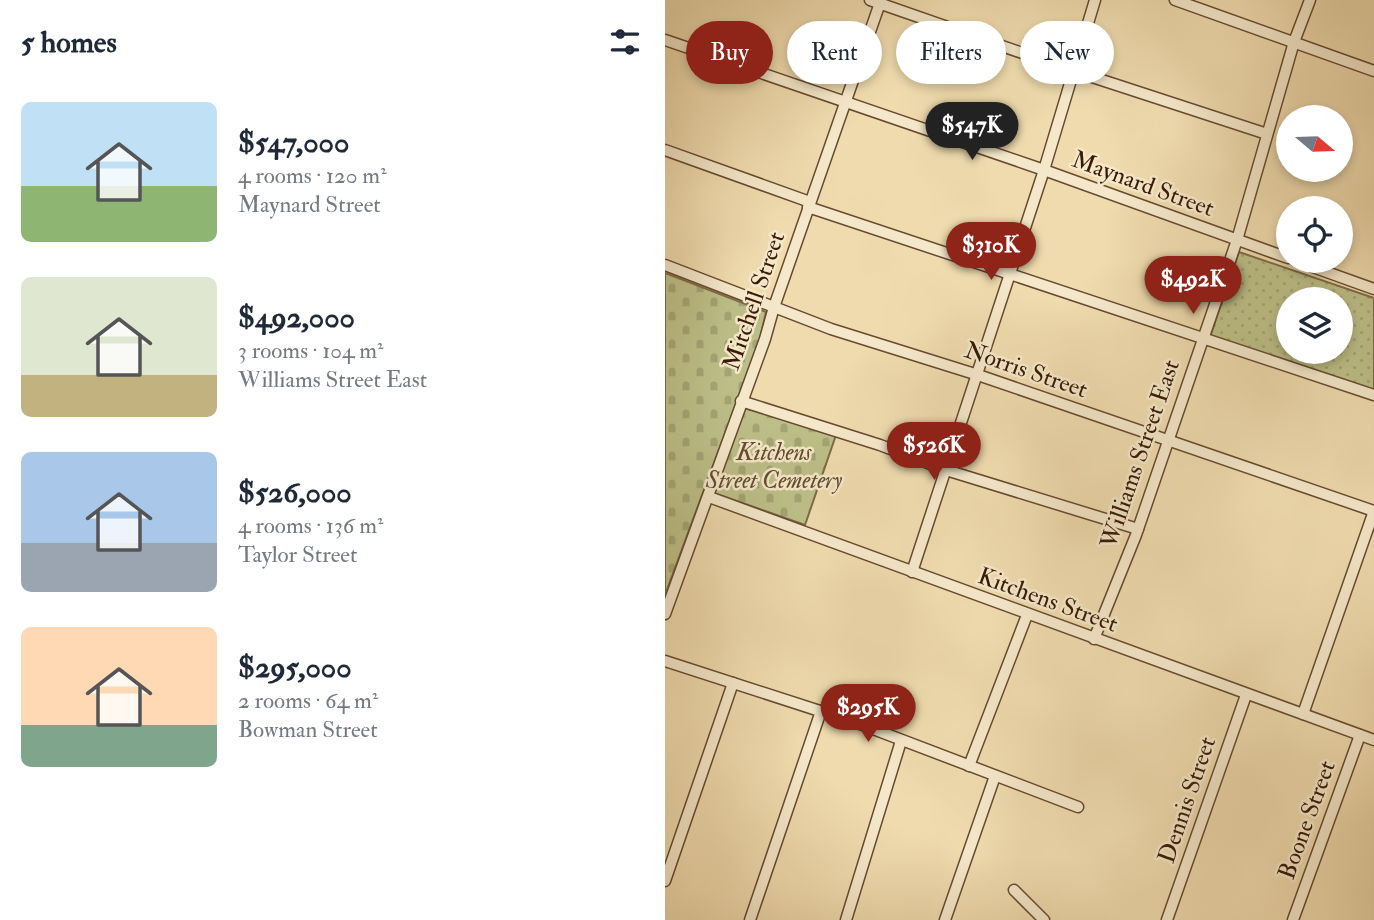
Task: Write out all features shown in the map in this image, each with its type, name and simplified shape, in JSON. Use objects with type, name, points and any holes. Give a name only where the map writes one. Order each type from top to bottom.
[{"type":"street","points":[[1089,21],[1095,0]]},
{"type":"street","points":[[1175,0],[1374,71]]},
{"type":"street","name":"Williams Street East","points":[[1094,639],[1138,529],[1237,240],[1294,42],[1310,0]]},
{"type":"street","points":[[877,1],[1020,52]]},
{"type":"street","name":"Mitchell Street","points":[[665,614],[765,339],[877,1]]},
{"type":"street","name":"Maynard Street","points":[[665,40],[1044,170],[1276,254]]},
{"type":"street","points":[[912,572],[1070,84]]},
{"type":"street","points":[[1114,84],[1267,134]]},
{"type":"street","points":[[665,150],[809,204],[1374,395]]},
{"type":"street","name":"Norris Street","points":[[665,265],[831,329],[978,375],[1374,511]]},
{"type":"street","points":[[1329,273],[1374,289]]},
{"type":"street","points":[[741,401],[880,445],[946,470],[1138,529]]},
{"type":"street","name":"Kitchens Street","points":[[709,497],[1374,740]]},
{"type":"street","points":[[1303,714],[1374,511]]},
{"type":"street","points":[[969,766],[1027,615]]},
{"type":"street","points":[[665,661],[860,724],[1078,807]]},
{"type":"street","points":[[665,881],[733,683]]},
{"type":"street","name":"Dennis Street","points":[[1167,920],[1246,695]]},
{"type":"street","points":[[750,920],[821,711]]},
{"type":"street","name":"Boone Street","points":[[1293,920],[1360,735]]},
{"type":"street","points":[[846,920],[901,741]]},
{"type":"street","points":[[945,920],[995,776]]},
{"type":"street","points":[[1014,890],[1044,920]]},
{"type":"green space","points":[[1239,252],[1276,265],[1276,273],[1301,273],[1342,287],[1276,287],[1276,359],[1210,337]]},
{"type":"green space","points":[[665,273],[766,312],[760,339],[665,595]]},
{"type":"green space","points":[[1353,291],[1374,298],[1374,391],[1292,364],[1353,364]]},
{"type":"green space","name":"Kitchens Street Cemetery","points":[[744,408],[836,435],[805,525],[714,493]]}]
